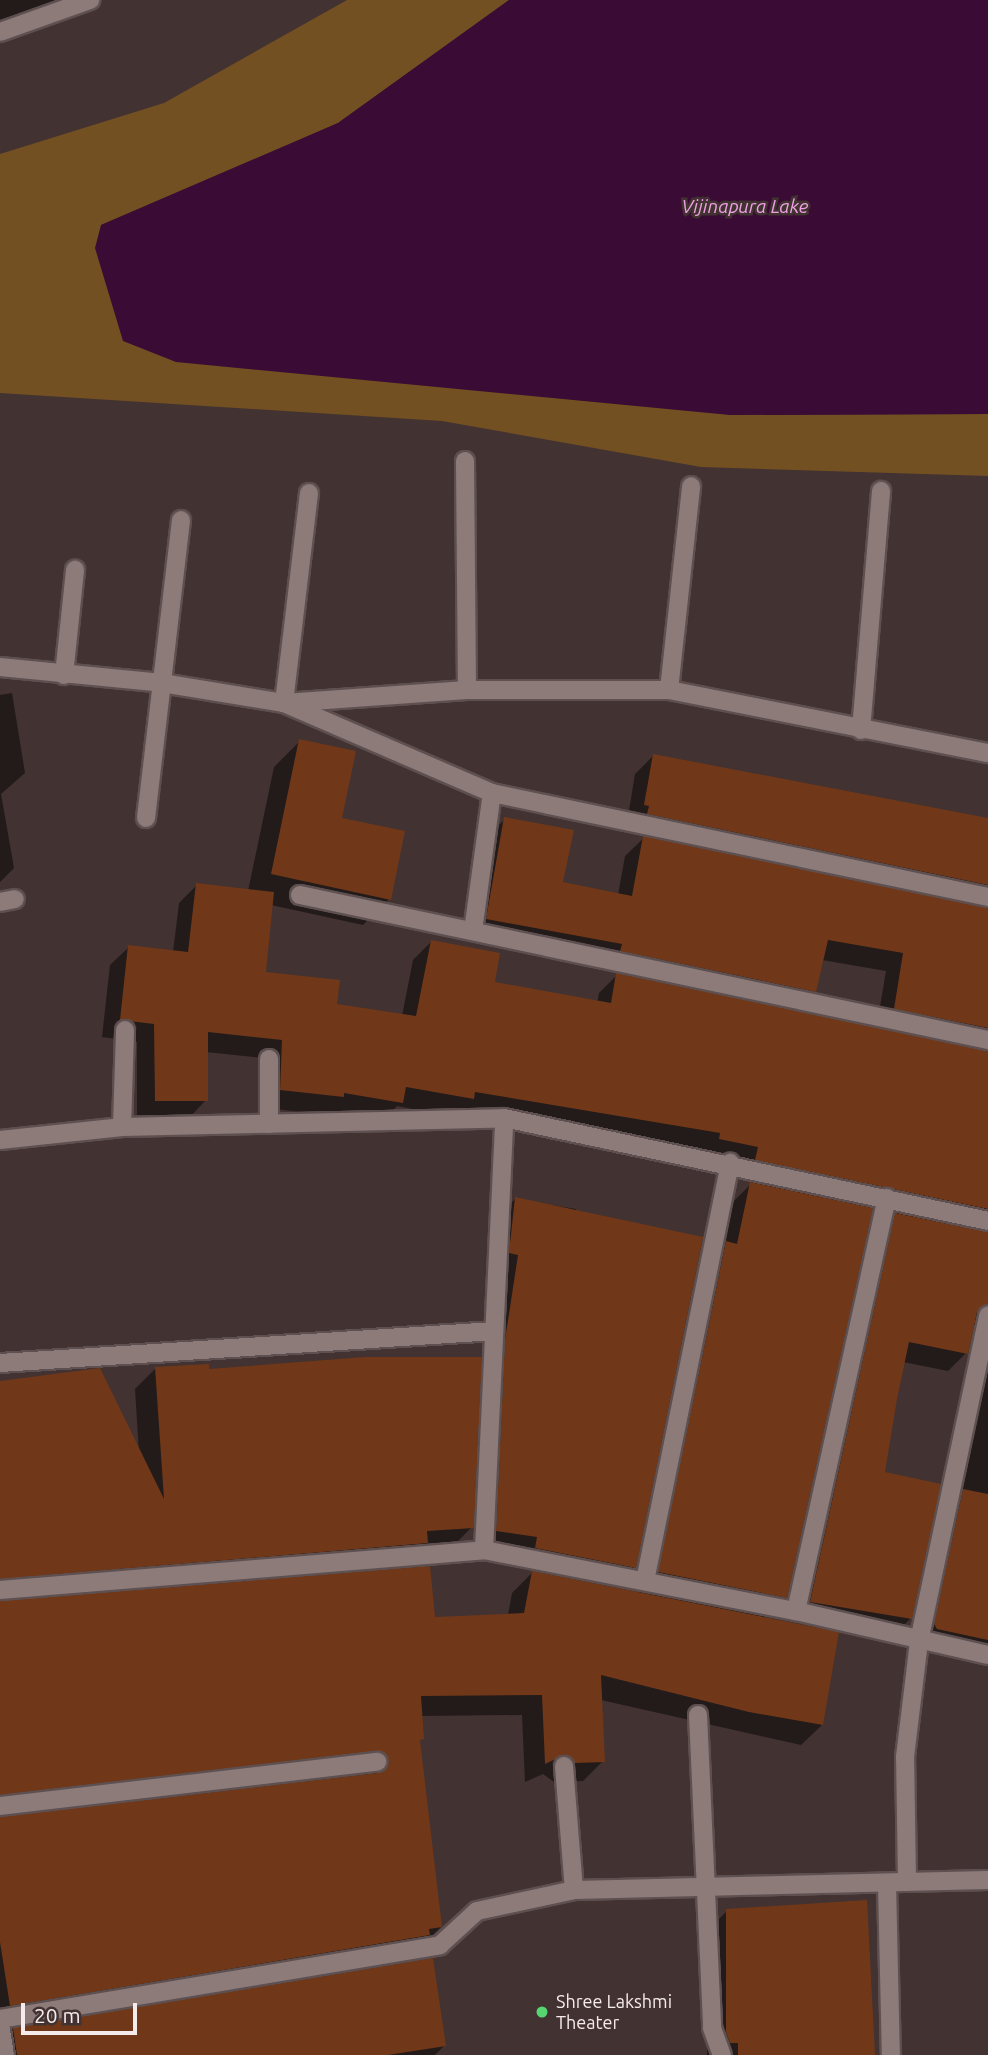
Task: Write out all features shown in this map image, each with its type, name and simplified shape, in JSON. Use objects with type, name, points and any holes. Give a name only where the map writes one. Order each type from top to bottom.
[{"type":"street","points":[[0,32],[90,0]]},
{"type":"street","points":[[465,461],[467,690]]},
{"type":"street","points":[[669,690],[691,486]]},
{"type":"street","points":[[861,730],[881,491]]},
{"type":"street","points":[[284,703],[309,493]]},
{"type":"street","points":[[146,818],[181,520]]},
{"type":"street","points":[[64,674],[75,570]]},
{"type":"street","points":[[0,667],[162,682],[284,703],[492,793],[988,897]]},
{"type":"street","points":[[284,703],[467,690],[669,690],[988,753]]},
{"type":"street","points":[[473,931],[492,793]]},
{"type":"street","points":[[300,895],[988,1041]]},
{"type":"street","points":[[122,1127],[125,1030]]},
{"type":"street","points":[[269,1059],[269,1124]]},
{"type":"street","points":[[0,1140],[122,1127],[505,1118],[730,1163],[988,1220]]},
{"type":"street","points":[[484,1550],[505,1118]]},
{"type":"street","points":[[645,1581],[730,1163]]},
{"type":"street","points":[[796,1611],[887,1198]]},
{"type":"street","points":[[906,1880],[905,1757],[919,1642],[988,1315]]},
{"type":"street","points":[[0,1363],[494,1331]]},
{"type":"street","points":[[0,1590],[484,1550],[796,1611],[919,1642],[988,1655]]},
{"type":"street","points":[[698,1715],[708,1887],[712,2028],[722,2055]]},
{"type":"street","points":[[0,1806],[377,1762]]},
{"type":"street","points":[[564,1766],[574,1890]]},
{"type":"street","points":[[5,2055],[0,2021],[440,1945],[477,1911],[574,1890],[988,1880]]},
{"type":"street","points":[[887,1884],[891,2055]]},
{"type":"shaded area","points":[[347,0],[509,0],[338,123],[101,225],[730,415],[988,414],[988,476],[701,467],[442,421],[0,393],[0,154],[164,103]]},
{"type":"water","name":"Vijinapura Lake","points":[[509,0],[988,0],[988,414],[730,415],[176,362],[123,341],[95,248],[101,225],[338,123]]},
{"type":"building","points":[[299,739],[356,751],[342,818],[405,831],[391,900],[271,874]]},
{"type":"building","points":[[653,754],[988,818],[988,885],[647,814],[649,806],[644,805]]},
{"type":"building","points":[[504,817],[574,830],[563,882],[632,896],[643,836],[988,908],[988,1028],[894,1009],[903,953],[828,940],[816,992],[620,951],[622,944],[486,919]]},
{"type":"building","points":[[196,883],[274,892],[266,972],[340,980],[337,1004],[416,1016],[431,940],[500,953],[495,982],[611,1003],[616,973],[988,1051],[988,1209],[755,1160],[758,1147],[719,1139],[720,1133],[475,1092],[474,1099],[406,1087],[403,1103],[344,1093],[344,1097],[280,1090],[282,1040],[208,1032],[208,1101],[155,1101],[154,1024],[120,1020],[128,945],[188,952]]},
{"type":"building","points":[[750,1182],[873,1208],[787,1598],[658,1572],[726,1241],[737,1244]]},
{"type":"building","points":[[515,1197],[703,1237],[636,1568],[535,1548],[537,1537],[496,1531],[505,1340],[518,1255],[509,1253]]},
{"type":"building","points":[[895,1213],[988,1232],[988,1304],[977,1312],[968,1354],[909,1342],[897,1399],[885,1472],[941,1484],[912,1619],[810,1602]]},
{"type":"building","points":[[365,1357],[482,1357],[474,1528],[427,1531],[428,1543],[0,1579],[0,1381],[100,1368],[164,1499],[155,1367],[209,1364],[209,1369]]},
{"type":"building","points":[[963,1489],[988,1494],[988,1640],[937,1629],[934,1624]]},
{"type":"building","points":[[430,1566],[435,1617],[524,1613],[532,1571],[839,1632],[823,1725],[749,1712],[601,1675],[605,1762],[575,1763],[564,1755],[545,1764],[542,1695],[421,1696],[424,1739],[420,1740],[442,1927],[429,1929],[430,1935],[10,2006],[0,1942],[0,1817],[378,1773],[388,1761],[376,1751],[0,1795],[0,1601]]},
{"type":"building","points":[[867,1900],[875,2055],[738,2055],[738,2043],[730,2043],[726,2032],[726,1909]]},
{"type":"building","points":[[433,1958],[446,2046],[388,2055],[17,2055],[13,2028]]},
{"type":"place","name":"Shree Lakshmi Theater","points":[[542,2012]]}]
